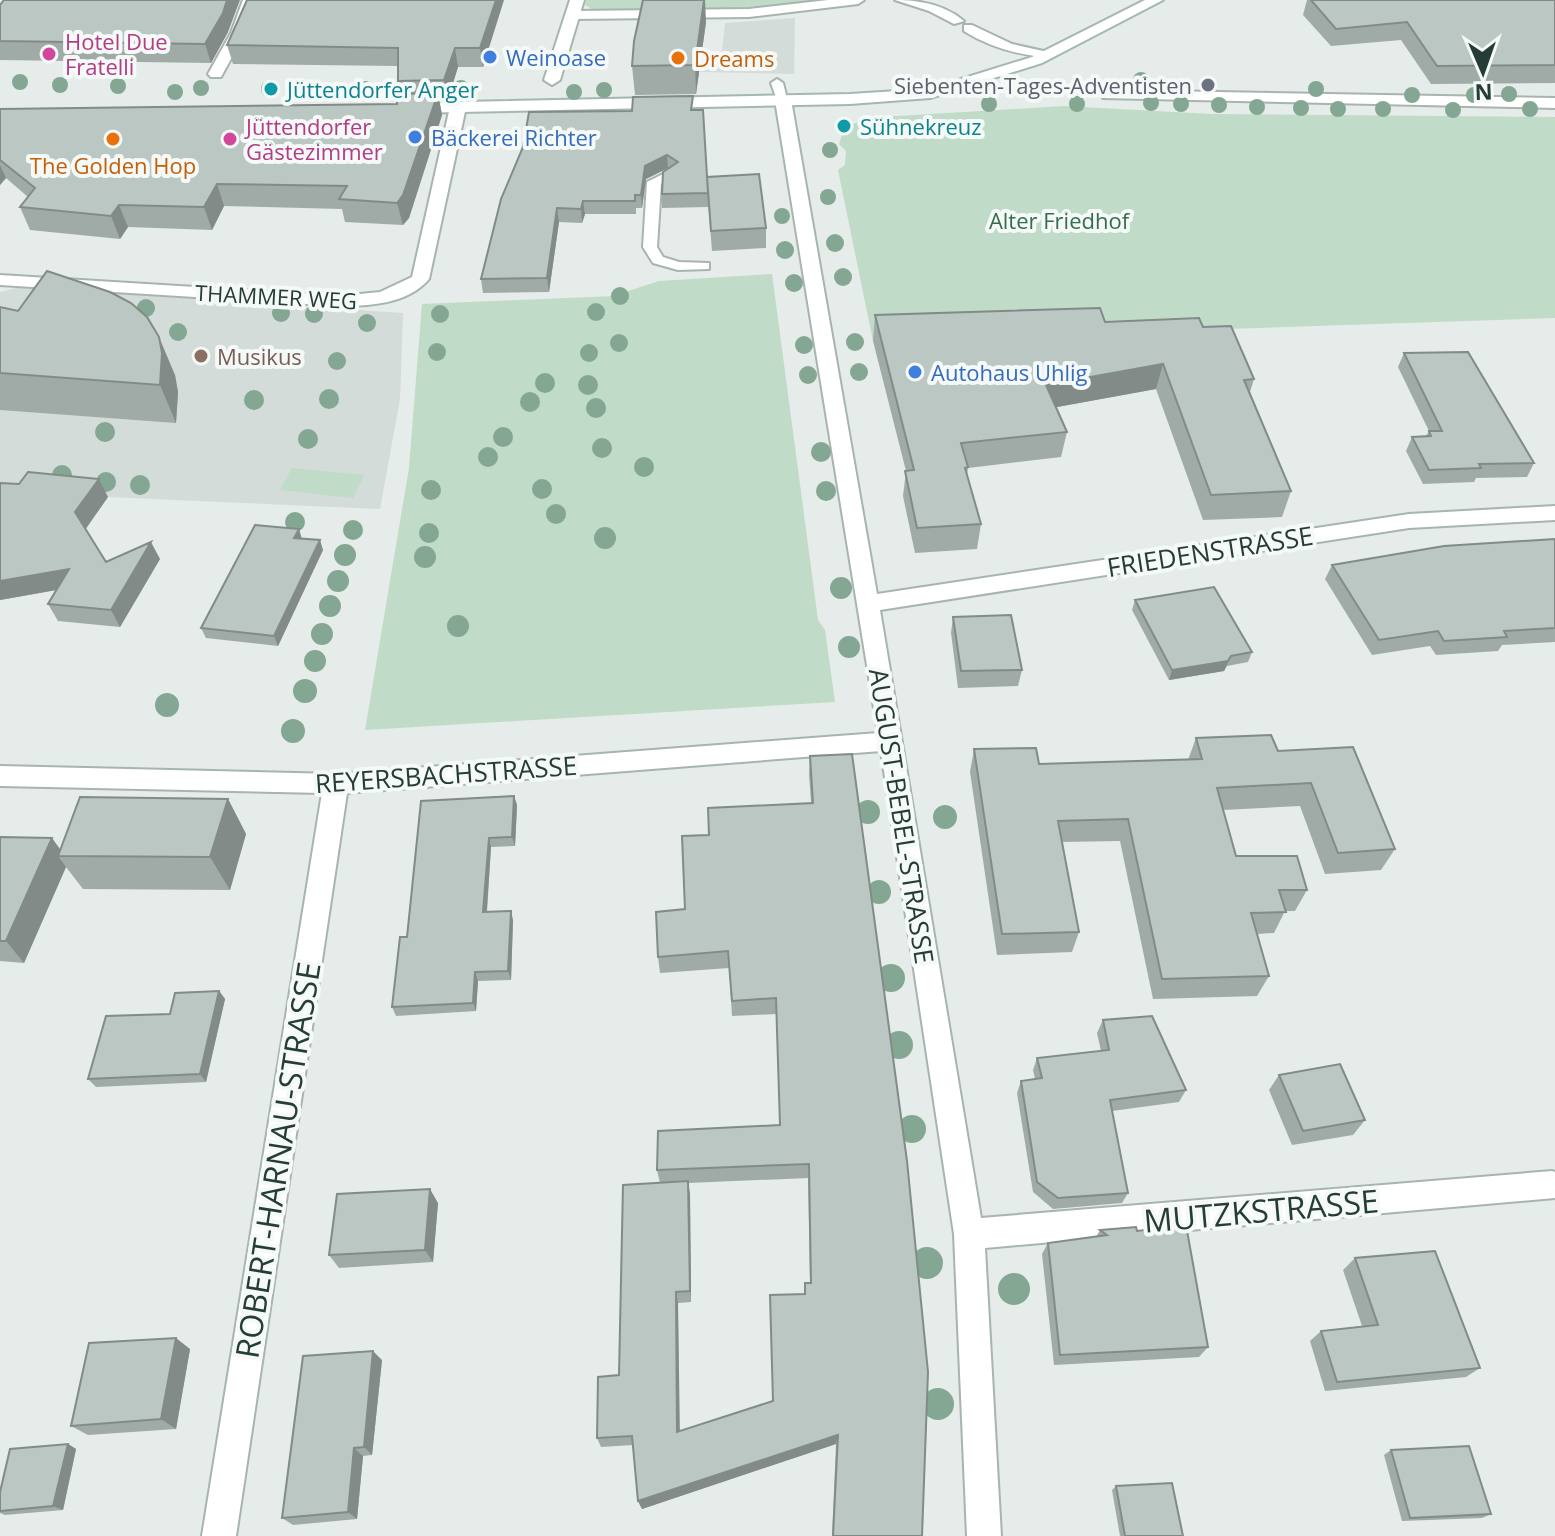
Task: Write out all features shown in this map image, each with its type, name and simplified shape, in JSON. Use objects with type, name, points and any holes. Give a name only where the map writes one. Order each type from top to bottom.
[{"type":"street","points":[[216,74],[238,33],[250,0]]},
{"type":"street","points":[[395,108],[783,100],[930,93],[994,75],[1051,54],[1156,0]]},
{"type":"street","points":[[552,80],[575,8]]},
{"type":"street","points":[[1108,95],[1555,103]]},
{"type":"street","name":"AUGUST-BEBEL-STRASSE","points":[[783,100],[891,741],[969,1234],[984,1536]]},
{"type":"street","name":"THAMMER WEG","points":[[0,280],[340,301],[383,298],[406,291],[420,279],[458,107]]},
{"type":"street","name":"FRIEDENSTRASSE","points":[[866,603],[945,594],[1382,525],[1555,513]]},
{"type":"street","name":"REYERSBACHSTRASSE","points":[[0,776],[336,784],[891,741]]},
{"type":"street","name":"ROBERT-HARNAU-STRASSE","points":[[219,1536],[336,784]]},
{"type":"street","name":"MUTZKSTRASSE","points":[[969,1234],[1552,1185]]},
{"type":"lane","points":[[575,8],[749,13],[858,0]]},
{"type":"lane","points":[[901,0],[933,8],[990,43],[1021,52],[1051,54]]},
{"type":"lane","points":[[777,83],[783,100]]},
{"type":"lane","points":[[669,175],[654,182],[650,247],[658,260],[678,266],[704,266]]},
{"type":"shaded area","points":[[795,18],[794,74],[701,72],[704,51],[722,51],[725,23]]},
{"type":"shaded area","name":"Musikus","points":[[19,287],[403,313],[400,399],[380,509],[108,497],[38,489],[0,500],[0,292]]},
{"type":"green space","points":[[586,0],[836,0],[737,10],[595,11],[585,5]]},
{"type":"green space","name":"Alter Friedhof","points":[[1064,106],[1211,114],[1555,117],[1555,318],[873,341],[838,170],[845,165],[846,151],[839,144],[844,129],[865,118]]},
{"type":"green space","points":[[772,274],[818,620],[825,630],[835,702],[365,730],[409,468],[422,304],[613,296],[659,281]]},
{"type":"green space","points":[[292,468],[364,475],[353,498],[280,490]]},
{"type":"building","points":[[4,0],[227,0],[205,44],[0,41],[0,5]]},
{"type":"building","points":[[247,0],[496,0],[480,48],[455,48],[444,80],[398,81],[398,48],[227,45]]},
{"type":"building","points":[[643,0],[704,0],[695,65],[632,66]]},
{"type":"building","points":[[1311,0],[1555,0],[1555,65],[1437,66],[1407,22],[1336,29]]},
{"type":"building","points":[[438,93],[403,195],[397,203],[339,199],[347,186],[217,184],[204,207],[119,205],[111,216],[20,207],[35,188],[0,160],[0,109],[397,104],[397,94]]},
{"type":"building","points":[[693,96],[691,110],[703,110],[708,193],[662,194],[663,172],[678,162],[667,155],[645,166],[641,195],[635,195],[635,201],[583,201],[581,209],[557,208],[547,278],[481,279],[501,199],[523,147],[529,112],[632,111],[633,97]]},
{"type":"building","points":[[759,174],[766,228],[711,231],[707,177]]},
{"type":"building","points":[[47,271],[110,292],[131,303],[147,317],[159,337],[162,353],[160,385],[0,373],[0,307],[18,311]]},
{"type":"building","points":[[1100,308],[1105,322],[1199,318],[1203,327],[1231,326],[1254,379],[1244,380],[1291,491],[1211,495],[1163,364],[1046,385],[1067,432],[961,443],[981,524],[917,528],[905,471],[914,470],[875,315]]},
{"type":"building","points":[[1468,352],[1534,463],[1479,464],[1481,468],[1429,470],[1412,437],[1431,436],[1429,431],[1442,431],[1404,353]]},
{"type":"building","points":[[28,472],[99,479],[75,512],[106,562],[151,542],[111,610],[48,604],[69,569],[0,581],[0,483],[19,484]]},
{"type":"building","points":[[255,525],[299,529],[294,538],[320,540],[274,636],[201,628]]},
{"type":"building","points":[[1555,539],[1555,628],[1504,631],[1507,637],[1444,641],[1438,631],[1379,640],[1332,565],[1444,546]]},
{"type":"building","points":[[1214,587],[1252,652],[1231,656],[1228,661],[1172,670],[1135,600]]},
{"type":"building","points":[[1011,615],[1022,670],[961,671],[953,617]]},
{"type":"building","points":[[1271,735],[1278,751],[1353,747],[1395,849],[1338,853],[1311,783],[1217,788],[1236,856],[1297,856],[1307,890],[1279,890],[1286,912],[1251,913],[1269,976],[1162,979],[1128,819],[1058,821],[1079,932],[1002,934],[974,749],[1036,748],[1039,764],[1202,759],[1196,738]]},
{"type":"building","points":[[852,754],[907,1161],[928,1372],[922,1536],[833,1536],[838,1435],[638,1501],[632,1436],[597,1438],[598,1377],[619,1375],[623,1185],[688,1181],[690,1291],[676,1292],[677,1432],[773,1401],[770,1295],[805,1294],[805,1283],[811,1283],[809,1164],[657,1170],[658,1131],[780,1125],[776,998],[732,1001],[728,951],[658,957],[656,912],[685,909],[682,836],[709,835],[708,808],[813,803],[810,756]]},
{"type":"building","points":[[514,796],[512,837],[489,838],[483,912],[511,911],[508,971],[475,972],[473,1003],[392,1007],[400,937],[407,937],[421,801]]},
{"type":"building","points":[[80,797],[228,799],[210,857],[58,856]]},
{"type":"building","points":[[0,837],[52,838],[6,941],[0,941]]},
{"type":"building","points":[[219,991],[200,1074],[88,1079],[106,1016],[170,1014],[175,993]]},
{"type":"building","points":[[1152,1016],[1186,1090],[1110,1100],[1128,1193],[1058,1198],[1037,1182],[1021,1081],[1042,1078],[1037,1058],[1109,1050],[1103,1020]]},
{"type":"building","points":[[1340,1064],[1365,1120],[1303,1131],[1279,1075]]},
{"type":"building","points":[[430,1189],[425,1250],[329,1255],[337,1194]]},
{"type":"building","points":[[1186,1225],[1208,1347],[1060,1355],[1048,1243],[1107,1235],[1100,1230],[1136,1227],[1137,1231]]},
{"type":"building","points":[[1435,1251],[1480,1368],[1337,1382],[1321,1331],[1378,1325],[1355,1258]]},
{"type":"building","points":[[176,1338],[161,1419],[71,1426],[89,1343]]},
{"type":"building","points":[[373,1351],[364,1447],[354,1448],[348,1512],[282,1518],[303,1356]]},
{"type":"building","points":[[68,1444],[53,1506],[0,1511],[0,1492],[10,1449]]},
{"type":"building","points":[[1469,1446],[1491,1514],[1410,1518],[1391,1450]]},
{"type":"building","points":[[1172,1483],[1183,1536],[1125,1536],[1116,1486]]},
{"type":"place","name":"Hotel Due Fratelli","points":[[49,54]]},
{"type":"place","name":"Weinoase","points":[[490,57]]},
{"type":"place","name":"Dreams","points":[[678,58]]},
{"type":"place","name":"Siebenten-Tages-Adventisten","points":[[1208,85]]},
{"type":"place","name":"Jüttendorfer Anger","points":[[271,89]]},
{"type":"place","name":"Sühnekreuz","points":[[844,126]]},
{"type":"place","name":"Bäckerei Richter","points":[[415,137]]},
{"type":"place","name":"The Golden Hop","points":[[113,139]]},
{"type":"place","name":"Jüttendorfer Gästezimmer","points":[[230,139]]},
{"type":"place","name":"Musikus","points":[[201,356]]},
{"type":"place","name":"Autohaus Uhlig","points":[[915,372]]}]
